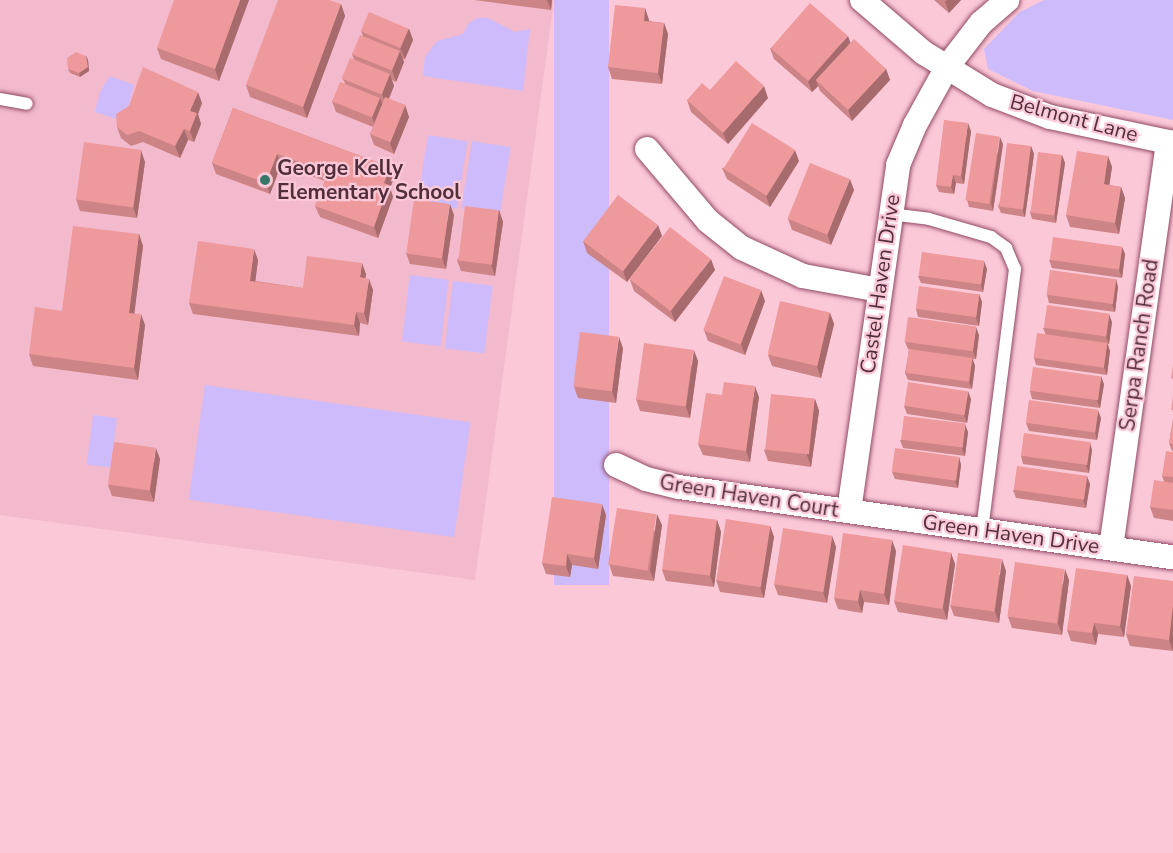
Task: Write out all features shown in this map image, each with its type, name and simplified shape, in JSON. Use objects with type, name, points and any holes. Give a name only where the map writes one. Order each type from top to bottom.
[{"type":"street","name":"Belmont Lane","points":[[862,0],[886,24],[947,68],[992,95],[1050,117],[1170,142]]},
{"type":"street","name":"Castel Haven Drive","points":[[849,511],[890,214],[905,146],[947,68],[981,23],[1007,0]]},
{"type":"street","name":"Serpa Ranch Road","points":[[1111,548],[1170,142]]},
{"type":"street","points":[[647,150],[708,221],[742,248],[802,276],[879,290]]},
{"type":"street","name":"Green Haven Court","points":[[616,465],[646,479],[679,487],[849,511]]},
{"type":"street","name":"Green Haven Drive","points":[[849,511],[1173,557]]},
{"type":"lane","points":[[0,99],[27,104]]},
{"type":"lane","points":[[890,214],[929,219],[991,237],[1006,248],[1015,269],[982,529]]},
{"type":"shaded area","name":"George Kelly Elementary School","points":[[0,0],[554,0],[475,580],[0,515]]},
{"type":"shaded area","points":[[554,0],[609,0],[609,585],[554,585]]},
{"type":"shaded area","points":[[1044,0],[1173,0],[1173,120],[1033,91],[988,69],[984,49],[1020,12]]},
{"type":"shaded area","points":[[477,18],[488,18],[515,32],[530,29],[523,91],[423,76],[425,57],[437,41],[463,34],[468,24]]},
{"type":"shaded area","points":[[110,76],[134,85],[127,112],[116,119],[95,112],[100,92]]},
{"type":"shaded area","points":[[428,135],[468,141],[457,208],[417,202]]},
{"type":"shaded area","points":[[472,141],[511,147],[500,214],[461,208]]},
{"type":"shaded area","points":[[410,275],[449,280],[441,346],[402,342]]},
{"type":"shaded area","points":[[453,281],[493,286],[484,353],[445,348]]},
{"type":"shaded area","points":[[205,385],[470,422],[454,537],[189,500]]},
{"type":"shaded area","points":[[93,415],[117,418],[111,468],[87,465]]},
{"type":"building","points":[[174,0],[240,0],[215,69],[157,48]]},
{"type":"building","points":[[278,0],[329,0],[341,4],[303,107],[246,85]]},
{"type":"building","points":[[810,3],[848,36],[808,81],[771,48]]},
{"type":"building","points":[[615,5],[645,8],[644,21],[664,23],[658,73],[608,67]]},
{"type":"building","points":[[369,12],[409,29],[400,48],[361,31]]},
{"type":"building","points":[[360,35],[400,51],[392,71],[352,54]]},
{"type":"building","points":[[854,39],[886,69],[848,110],[816,80]]},
{"type":"building","points":[[76,52],[86,56],[88,67],[79,73],[68,69],[67,58]]},
{"type":"building","points":[[350,58],[390,74],[382,95],[342,78]]},
{"type":"building","points":[[736,61],[764,86],[723,133],[687,100],[702,83],[710,90]]},
{"type":"building","points":[[143,67],[198,92],[190,111],[197,113],[190,131],[184,129],[175,146],[139,131],[127,135],[117,127],[116,114],[129,106]]},
{"type":"building","points":[[340,82],[380,98],[372,118],[332,101]]},
{"type":"building","points":[[385,97],[405,105],[390,142],[370,134]]},
{"type":"building","points":[[233,108],[390,167],[384,183],[389,185],[374,227],[315,206],[328,172],[277,154],[266,183],[212,163]]},
{"type":"building","points":[[944,120],[968,123],[961,176],[953,175],[951,187],[936,185]]},
{"type":"building","points":[[752,123],[795,150],[767,196],[723,169]]},
{"type":"building","points":[[976,133],[1000,137],[989,204],[965,200]]},
{"type":"building","points":[[84,142],[141,150],[133,208],[76,199]]},
{"type":"building","points":[[1007,143],[1031,146],[1023,209],[999,207]]},
{"type":"building","points":[[1077,151],[1108,156],[1104,184],[1121,187],[1115,223],[1066,215]]},
{"type":"building","points":[[1038,152],[1062,155],[1054,215],[1031,213]]},
{"type":"building","points":[[810,163],[850,179],[827,235],[788,219]]},
{"type":"building","points":[[618,195],[658,225],[623,271],[583,241]]},
{"type":"building","points":[[414,199],[450,204],[442,258],[406,253]]},
{"type":"building","points":[[465,206],[499,210],[492,265],[458,261]]},
{"type":"building","points":[[73,226],[139,234],[129,313],[141,314],[134,368],[29,354],[35,307],[62,311]]},
{"type":"building","points":[[670,227],[711,259],[670,311],[629,279]]},
{"type":"building","points":[[1053,237],[1122,247],[1119,270],[1050,260]]},
{"type":"building","points":[[198,241],[254,249],[250,281],[303,288],[307,256],[362,263],[360,277],[369,279],[364,313],[356,312],[354,325],[189,303]]},
{"type":"building","points":[[922,252],[984,261],[981,285],[919,276]]},
{"type":"building","points":[[1050,270],[1116,279],[1113,304],[1047,295]]},
{"type":"building","points":[[724,276],[761,290],[741,344],[703,330]]},
{"type":"building","points":[[919,286],[979,294],[976,317],[916,309]]},
{"type":"building","points":[[780,301],[830,312],[817,366],[768,355]]},
{"type":"building","points":[[1047,305],[1109,314],[1106,337],[1044,328]]},
{"type":"building","points":[[908,317],[976,327],[973,351],[905,342]]},
{"type":"building","points":[[580,332],[619,337],[612,391],[573,387]]},
{"type":"building","points":[[1037,333],[1107,343],[1104,368],[1034,358]]},
{"type":"building","points":[[644,343],[694,350],[686,406],[636,399]]},
{"type":"building","points":[[909,349],[972,358],[969,382],[906,373]]},
{"type":"building","points":[[1033,367],[1101,377],[1098,400],[1030,391]]},
{"type":"building","points":[[724,382],[755,386],[746,451],[698,444],[706,393],[722,395]]},
{"type":"building","points":[[908,382],[968,392],[964,415],[904,406]]},
{"type":"building","points":[[771,394],[815,399],[809,454],[765,450]]},
{"type":"building","points":[[1029,400],[1098,410],[1095,433],[1026,423]]},
{"type":"building","points":[[904,416],[966,424],[963,447],[901,440]]},
{"type":"building","points":[[1173,419],[1173,444],[1169,443]]},
{"type":"building","points":[[1024,433],[1090,442],[1087,465],[1021,456]]},
{"type":"building","points":[[114,442],[156,448],[150,490],[108,485]]},
{"type":"building","points":[[895,448],[959,457],[956,481],[892,472]]},
{"type":"building","points":[[1166,451],[1173,452],[1173,477],[1162,476]]},
{"type":"building","points":[[1017,466],[1087,476],[1084,500],[1014,490]]},
{"type":"building","points":[[1154,480],[1173,483],[1173,510],[1150,507]]},
{"type":"building","points":[[552,497],[602,504],[594,558],[567,554],[566,566],[542,563]]},
{"type":"building","points":[[617,508],[657,514],[648,571],[608,564]]},
{"type":"building","points":[[669,514],[717,520],[710,575],[662,570]]},
{"type":"building","points":[[726,519],[770,526],[761,587],[716,580]]},
{"type":"building","points":[[783,528],[832,536],[823,592],[774,584]]},
{"type":"building","points":[[843,533],[892,540],[884,594],[860,590],[858,601],[834,598]]},
{"type":"building","points":[[903,545],[951,553],[942,609],[894,601]]},
{"type":"building","points":[[958,553],[1002,559],[994,612],[951,605]]},
{"type":"building","points":[[1015,562],[1065,569],[1057,623],[1007,616]]},
{"type":"building","points":[[1076,568],[1127,575],[1120,626],[1094,623],[1092,633],[1067,630]]},
{"type":"building","points":[[1134,576],[1173,581],[1169,640],[1126,634]]},
{"type":"place","name":"George Kelly Elementary School","points":[[265,180]]}]
